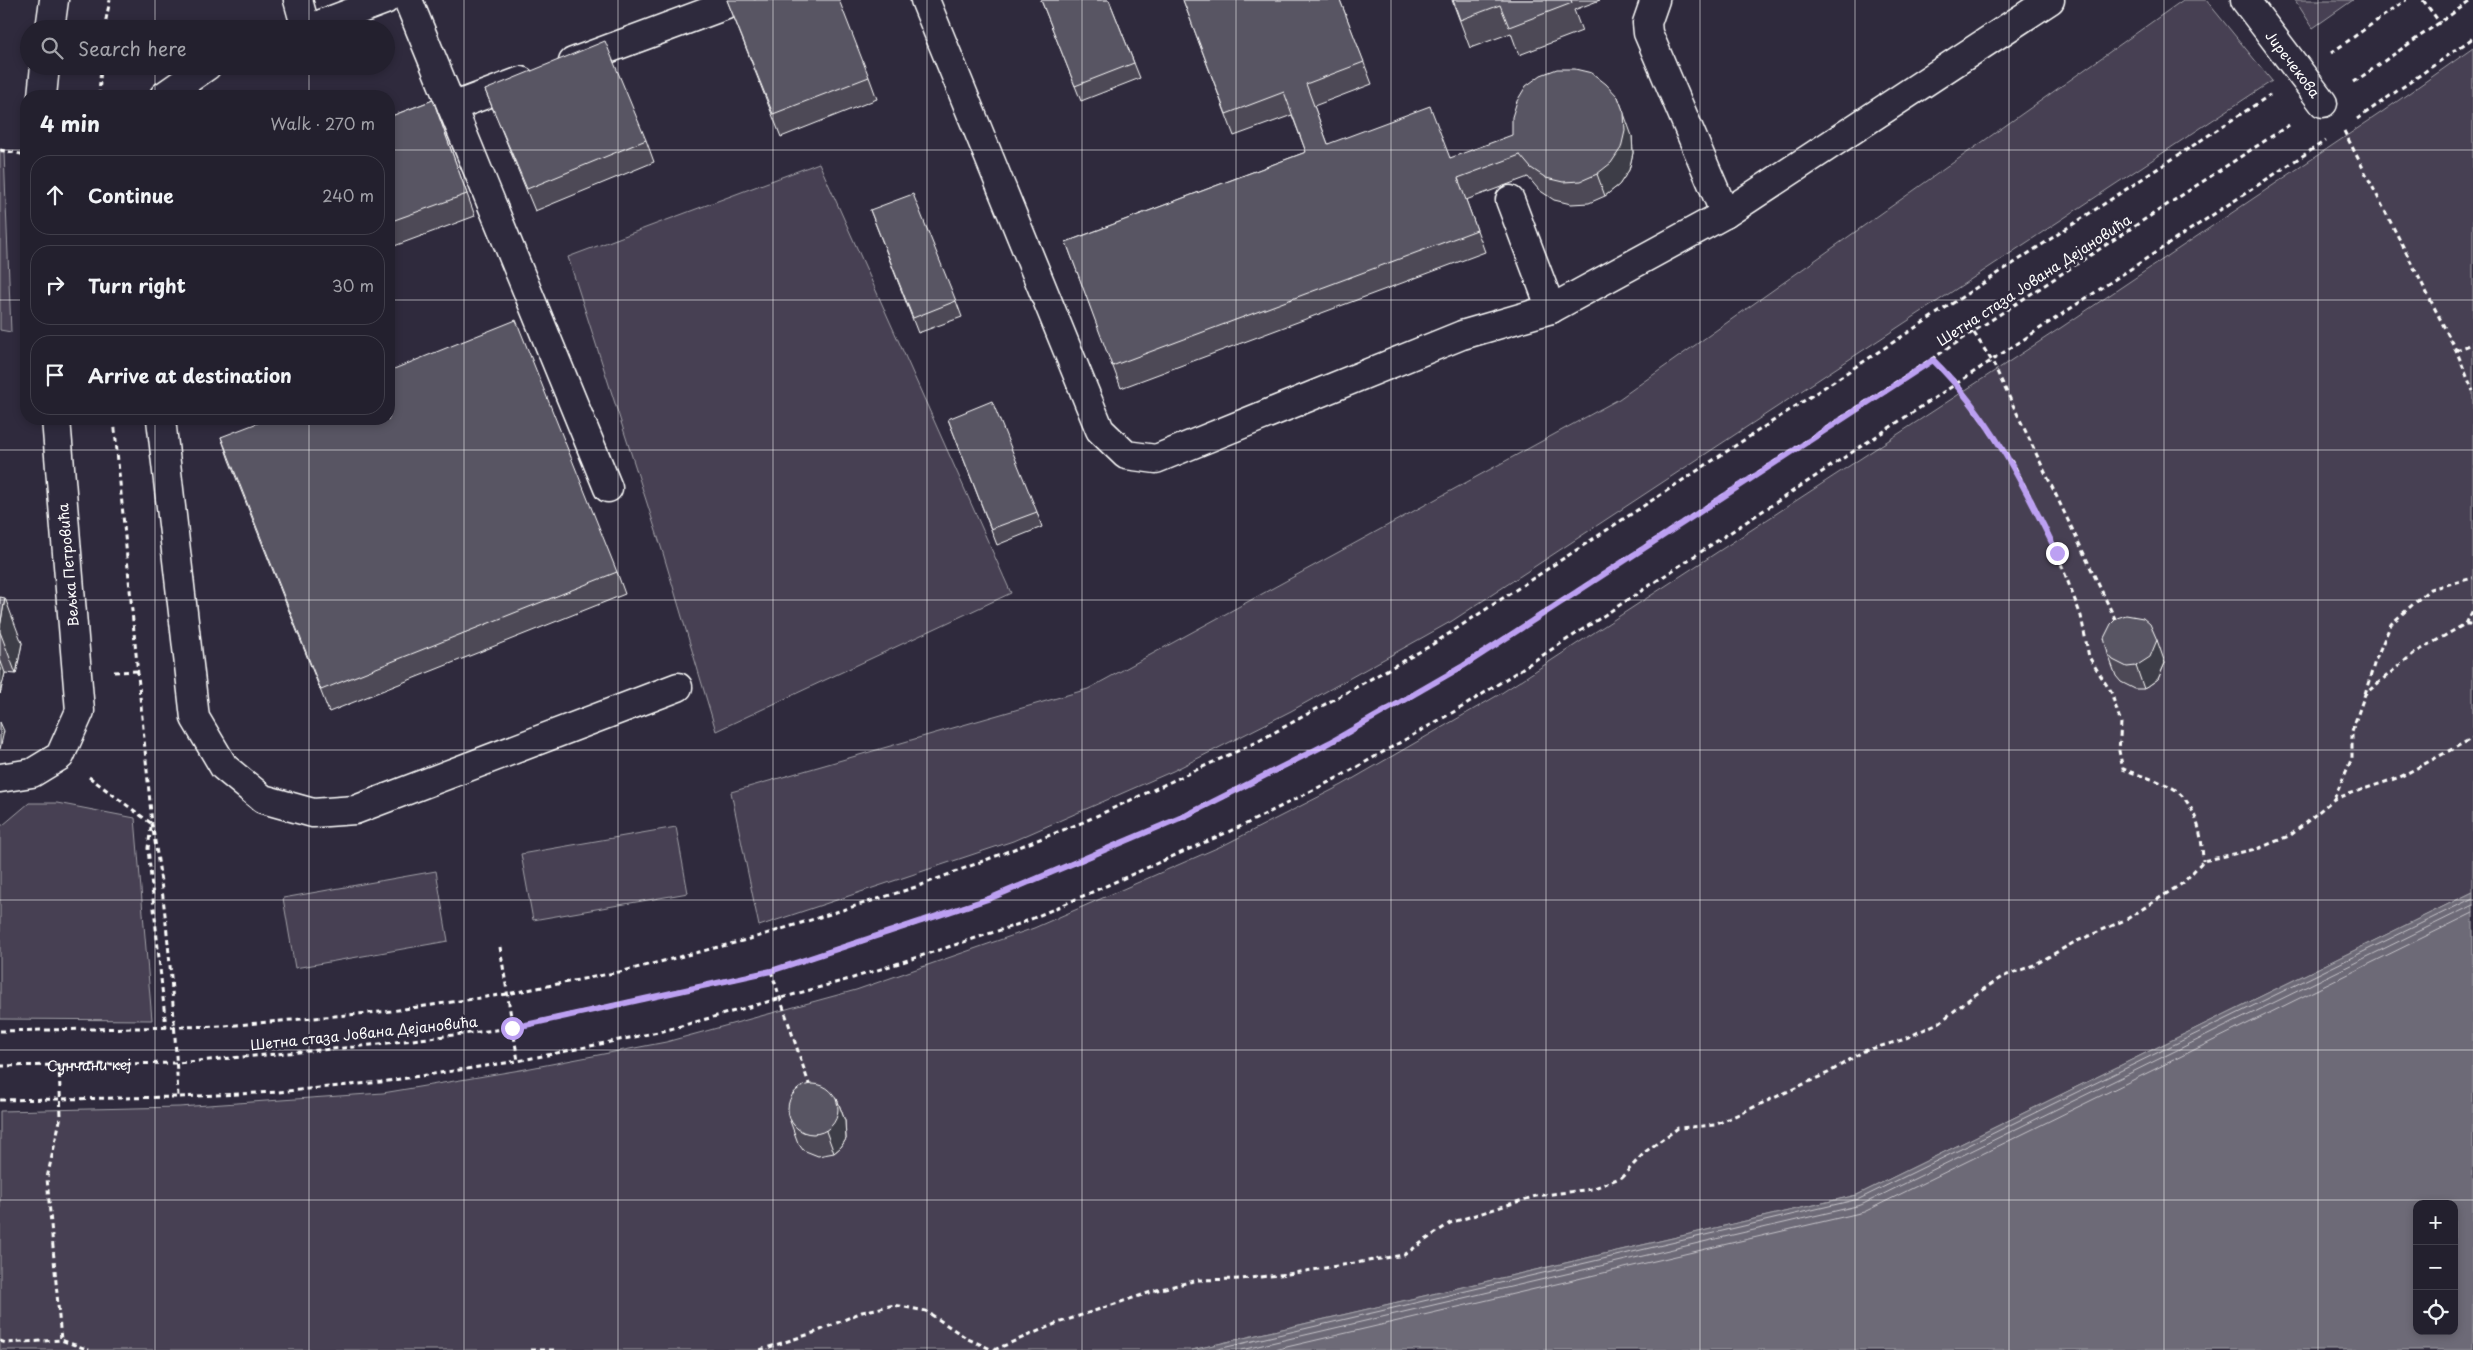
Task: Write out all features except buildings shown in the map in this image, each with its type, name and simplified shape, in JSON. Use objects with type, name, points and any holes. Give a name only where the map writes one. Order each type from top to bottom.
[{"type":"street","points":[[51,20],[54,0]]},
{"type":"street","points":[[298,0],[304,20]]},
{"type":"street","points":[[331,20],[385,0]]},
{"type":"street","points":[[408,0],[608,488]]},
{"type":"street","points":[[452,107],[740,0]]},
{"type":"street","points":[[925,0],[1100,430],[1126,455],[1156,459],[1462,335],[1551,309],[1725,214],[2050,0]]},
{"type":"street","points":[[1655,0],[1647,23],[1648,33],[1725,214]]},
{"type":"street","name":"Јиречекова","points":[[2245,0],[2323,103]]},
{"type":"street","points":[[43,90],[44,75]]},
{"type":"street","points":[[173,90],[194,75]]},
{"type":"street","points":[[1510,200],[1551,309]]},
{"type":"street","name":"Вељка Петровића","points":[[56,425],[80,710],[60,756]]},
{"type":"street","points":[[162,425],[195,718],[224,767],[263,799],[313,813],[355,810],[678,687]]},
{"type":"street","points":[[0,778],[32,773],[60,756]]},
{"type":"path","points":[[106,20],[110,0]]},
{"type":"path","points":[[0,1031],[225,1026],[391,1011],[507,994],[624,971],[750,939],[916,886],[1082,823],[1257,742],[1430,646],[2302,74],[2406,0]]},
{"type":"path","points":[[2423,0],[2440,23]]},
{"type":"path","name":"Шетна стаза Јована Дејановића","points":[[176,1063],[354,1047],[512,1028],[771,971],[991,898],[1187,815],[1331,742],[1463,666],[2323,103],[2472,0]]},
{"type":"path","points":[[2352,123],[2473,38]]},
{"type":"path","points":[[99,90],[100,75]]},
{"type":"path","points":[[2336,134],[2343,129],[2456,350],[2473,390]]},
{"type":"path","points":[[0,1100],[178,1097],[278,1092],[381,1082],[518,1061],[663,1031],[854,978],[1022,923],[1246,824],[1341,776],[1464,706],[2328,139]]},
{"type":"path","points":[[0,150],[20,154]]},
{"type":"path","points":[[1974,333],[1992,361],[2121,631]]},
{"type":"path","points":[[2456,350],[2473,344]]},
{"type":"path","points":[[1933,360],[1957,384],[2014,465],[2057,553],[2081,616],[2089,657],[2110,692],[2121,723],[2119,751],[2123,769],[2176,790],[2195,812],[2202,843],[2203,861]]},
{"type":"path","points":[[115,425],[152,824],[161,875],[168,941],[178,1097]]},
{"type":"path","points":[[2334,800],[2352,758],[2352,731],[2366,694],[2375,661],[2391,624],[2430,589],[2473,578]]},
{"type":"path","points":[[2465,624],[2473,610]]},
{"type":"path","points":[[2366,694],[2413,654],[2465,624],[2473,624]]},
{"type":"path","points":[[760,1350],[816,1332],[862,1312],[894,1305],[926,1310],[968,1339],[994,1350],[1055,1324],[1157,1290],[1198,1280],[1241,1279],[1288,1274],[1404,1255],[1450,1222],[1536,1196],[1592,1189],[1622,1177],[1645,1152],[1678,1128],[1715,1125],[1812,1081],[1864,1051],[1902,1040],[1940,1022],[2002,977],[2034,965],[2073,943],[2127,919],[2183,882],[2203,861],[2260,848],[2291,835],[2334,800],[2400,778],[2473,738]]},
{"type":"path","points":[[60,756],[152,824]]},
{"type":"path","points":[[152,824],[148,848],[166,1028]]},
{"type":"path","points":[[500,947],[518,1061]]},
{"type":"path","points":[[771,971],[813,1096]]},
{"type":"path","name":"Сунчани кеј","points":[[0,1066],[176,1063]]},
{"type":"path","points":[[59,1065],[61,1116],[47,1178],[61,1340]]},
{"type":"path","points":[[0,1341],[6,1343],[61,1340],[89,1350]]},
{"type":"path","points":[[531,1350],[557,1350]]},
{"type":"shaded area","points":[[2183,0],[2206,0],[2272,81],[1452,621],[1291,711],[1173,771],[1013,841],[759,926],[731,792],[1088,689],[1619,399]]},
{"type":"shaded area","points":[[2295,0],[2353,0],[2313,28]]},
{"type":"shaded area","points":[[2473,48],[2473,892],[1857,1195],[1192,1350],[0,1350],[0,1111],[179,1107],[383,1093],[520,1070],[666,1042],[856,990],[1034,928],[1226,844],[1342,785],[1500,694],[2062,327],[2382,112]]},
{"type":"shaded area","points":[[0,152],[4,152],[11,332],[0,330]]},
{"type":"shaded area","points":[[819,163],[1011,593],[716,731],[663,553],[568,257]]},
{"type":"shaded area","points":[[29,803],[57,803],[135,818],[152,1020],[0,1019],[0,825],[3,825]]},
{"type":"shaded area","points":[[676,827],[688,893],[533,920],[521,854]]},
{"type":"shaded area","points":[[436,871],[448,941],[295,968],[283,898]]},
{"type":"water","points":[[2473,892],[2473,1350],[1192,1350],[1857,1195]]},
{"type":"route","points":[[512,1028],[771,971],[991,898],[1187,815],[1331,742],[1463,666],[1933,360],[1957,384],[2014,465],[2057,553]]}]
